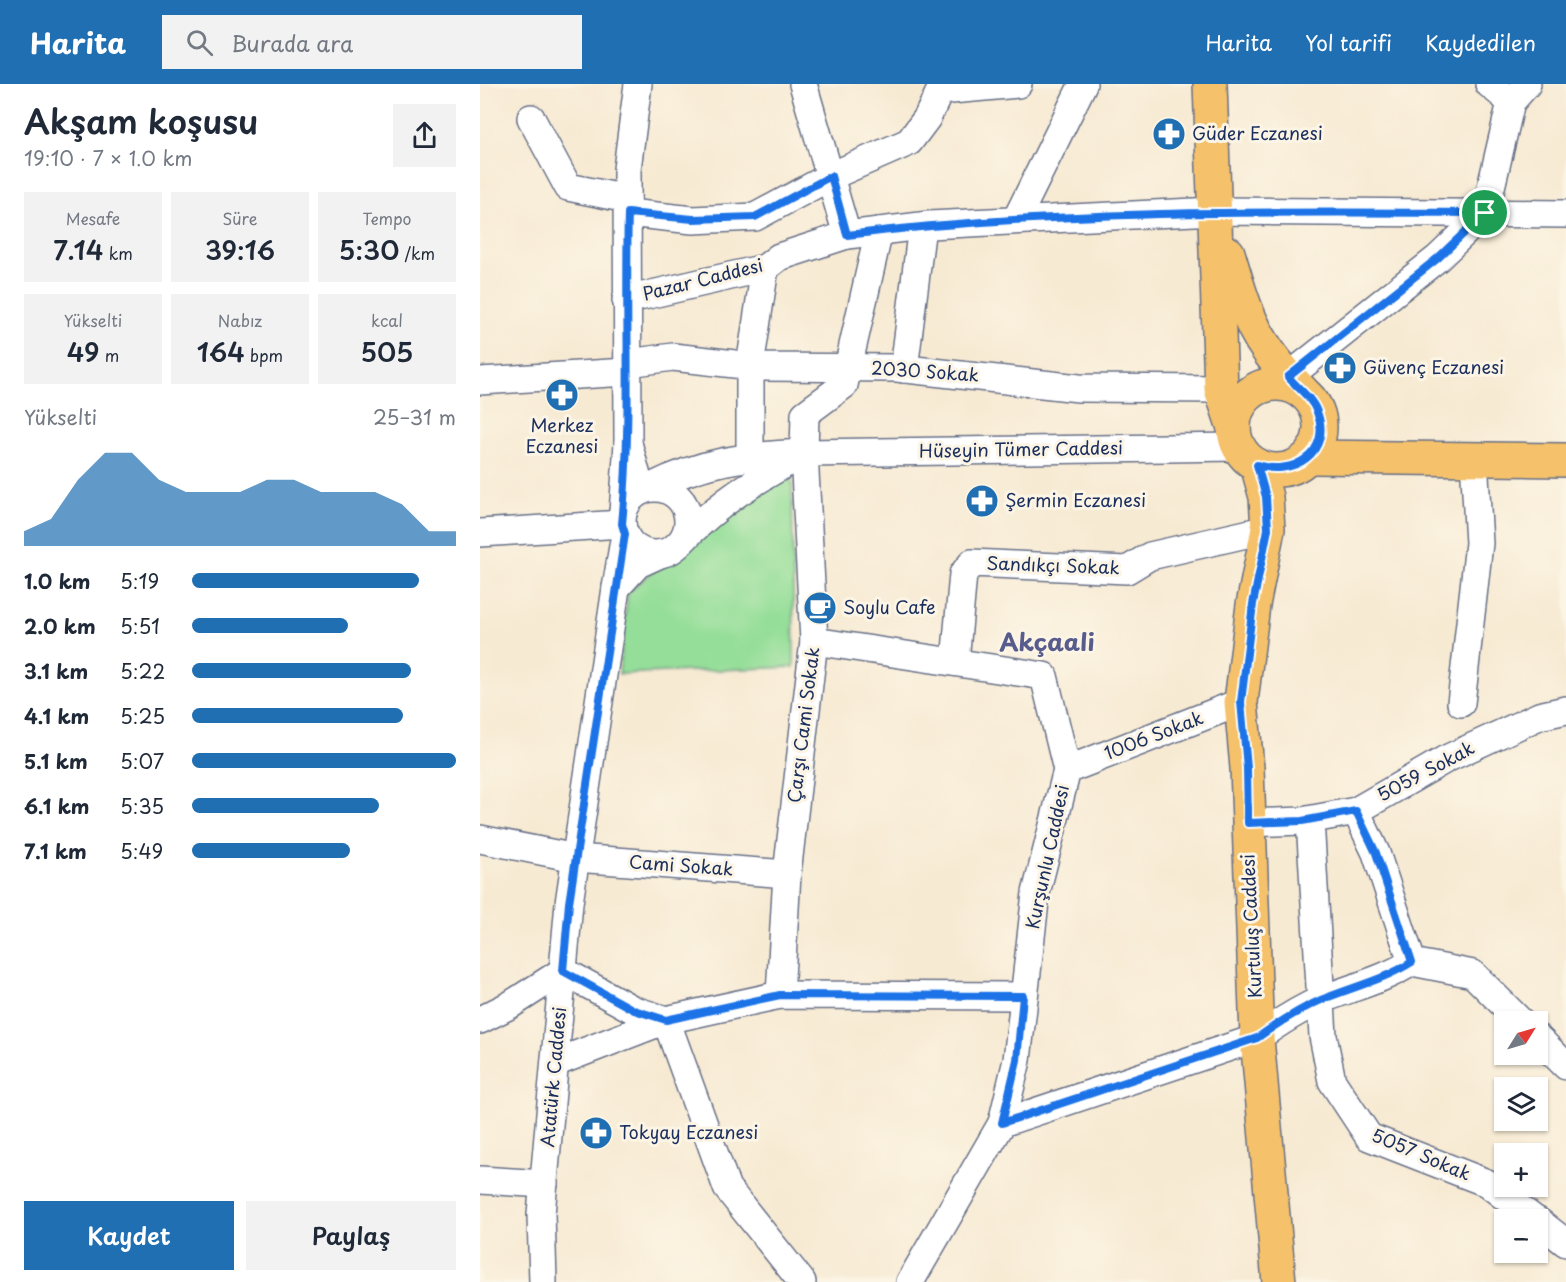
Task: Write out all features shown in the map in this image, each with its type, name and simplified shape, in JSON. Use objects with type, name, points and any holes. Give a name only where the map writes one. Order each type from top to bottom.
[{"type":"main road","points":[[1213,85],[1215,211],[1246,312],[1265,350],[1303,394],[1320,430],[1317,444],[1309,457],[1297,466],[1283,470],[1243,447],[1238,406],[1247,395],[1259,387],[1274,383],[1289,385],[1303,394],[1358,438],[1408,458]]},
{"type":"main road","name":"Kurtuluş Caddesi","points":[[1215,211],[1221,389],[1243,447],[1266,497],[1268,529],[1253,604],[1241,702],[1247,768],[1257,1038],[1279,1282]]},
{"type":"main road","points":[[1309,457],[1566,460]]},
{"type":"street","points":[[638,84],[627,169],[628,443],[645,490]]},
{"type":"street","points":[[803,84],[847,235]]},
{"type":"street","points":[[531,118],[568,187],[628,206],[693,219],[755,217],[831,176],[909,142],[927,118],[940,87],[1018,84]]},
{"type":"street","points":[[1016,220],[1083,84]]},
{"type":"street","points":[[1303,394],[1485,213],[1519,93],[1489,84]]},
{"type":"street","name":"Pazar Caddesi","points":[[626,300],[765,268],[779,257],[847,235],[922,226],[1215,211],[1566,214]]},
{"type":"street","points":[[904,369],[922,226]]},
{"type":"street","points":[[850,368],[879,231]]},
{"type":"street","points":[[750,456],[750,366],[765,268]]},
{"type":"street","name":"2030 Sokak","points":[[480,381],[627,368],[673,357],[750,366],[904,369],[1079,388],[1221,389]]},
{"type":"street","name":"Çarşı Cami Sokak","points":[[780,995],[787,874],[814,641],[804,453],[805,414],[844,385],[850,368]]},
{"type":"street","name":"Atatürk Caddesi","points":[[543,1282],[544,1184],[563,971],[576,858],[616,588],[628,443]]},
{"type":"street","name":"Hüseyin Tümer Caddesi","points":[[645,490],[678,474],[750,456],[804,453],[1243,447]]},
{"type":"street","points":[[616,588],[638,564],[670,549],[707,514],[731,496],[804,453]]},
{"type":"street","points":[[1461,703],[1479,543],[1474,459]]},
{"type":"street","points":[[665,489],[675,494],[683,503],[688,524],[670,549],[639,550],[623,524],[627,503],[645,490],[665,489]]},
{"type":"street","points":[[480,533],[623,524]]},
{"type":"street","name":"Sandıkçı Sokak","points":[[956,662],[963,574],[972,563],[1127,570],[1150,556],[1268,529]]},
{"type":"street","name":"Kurşunlu Caddesi","points":[[814,641],[1044,676],[1068,770],[1036,892],[1017,1060],[1002,1123],[910,1282]]},
{"type":"street","name":"1006 Sokak","points":[[1068,770],[1241,702]]},
{"type":"street","name":"5059 Sokak","points":[[1248,823],[1310,820],[1356,811],[1446,759],[1539,716],[1566,710]]},
{"type":"street","points":[[1356,811],[1376,853],[1412,962]]},
{"type":"street","name":"5057 Sokak","points":[[1310,820],[1323,1036],[1332,1081],[1368,1137],[1487,1183],[1521,1209]]},
{"type":"street","name":"Cami Sokak","points":[[480,839],[576,858],[787,874]]},
{"type":"street","points":[[1002,1123],[1257,1038],[1288,1016],[1321,1000],[1395,973],[1412,962],[1473,974],[1510,1011]]},
{"type":"street","points":[[480,1020],[510,1005],[563,971],[634,1010],[666,1020]]},
{"type":"street","points":[[555,1063],[666,1020],[780,995],[1023,996]]},
{"type":"street","points":[[666,1020],[727,1188],[802,1282]]},
{"type":"street","points":[[1548,1048],[1566,1066]]},
{"type":"street","points":[[480,1180],[544,1184]]},
{"type":"street","name":"5057 Sokak","points":[[1548,1229],[1566,1243]]},
{"type":"green space","points":[[792,471],[794,667],[619,674],[628,592],[708,524]]},
{"type":"place","name":"Güder Eczanesi","points":[[1169,134]]},
{"type":"place","name":"Güvenç Eczanesi","points":[[1340,368]]},
{"type":"place","name":"Merkez Eczanesi","points":[[562,395]]},
{"type":"place","name":"Şermin Eczanesi","points":[[982,501]]},
{"type":"place","name":"Soylu Cafe","points":[[820,608]]},
{"type":"place","name":"Tokyay Eczanesi","points":[[596,1133]]},
{"type":"district","name":"Akçaali","points":[[1047,643]]},
{"type":"route","points":[[831,176],[847,235],[929,225],[1215,211],[1485,213],[1438,258],[1288,377],[1313,401],[1319,415],[1320,430],[1317,444],[1309,457],[1297,466],[1283,470],[1270,470],[1257,465],[1266,497],[1268,529],[1253,604],[1241,702],[1247,768],[1248,823],[1302,821],[1356,811],[1376,853],[1412,962],[1395,973],[1321,1000],[1288,1016],[1257,1038],[1002,1123],[1017,1060],[1023,996],[780,995],[666,1020],[634,1010],[563,971],[569,903],[625,534],[622,524],[628,443],[626,300],[628,213],[693,219],[755,217],[831,176]]}]
